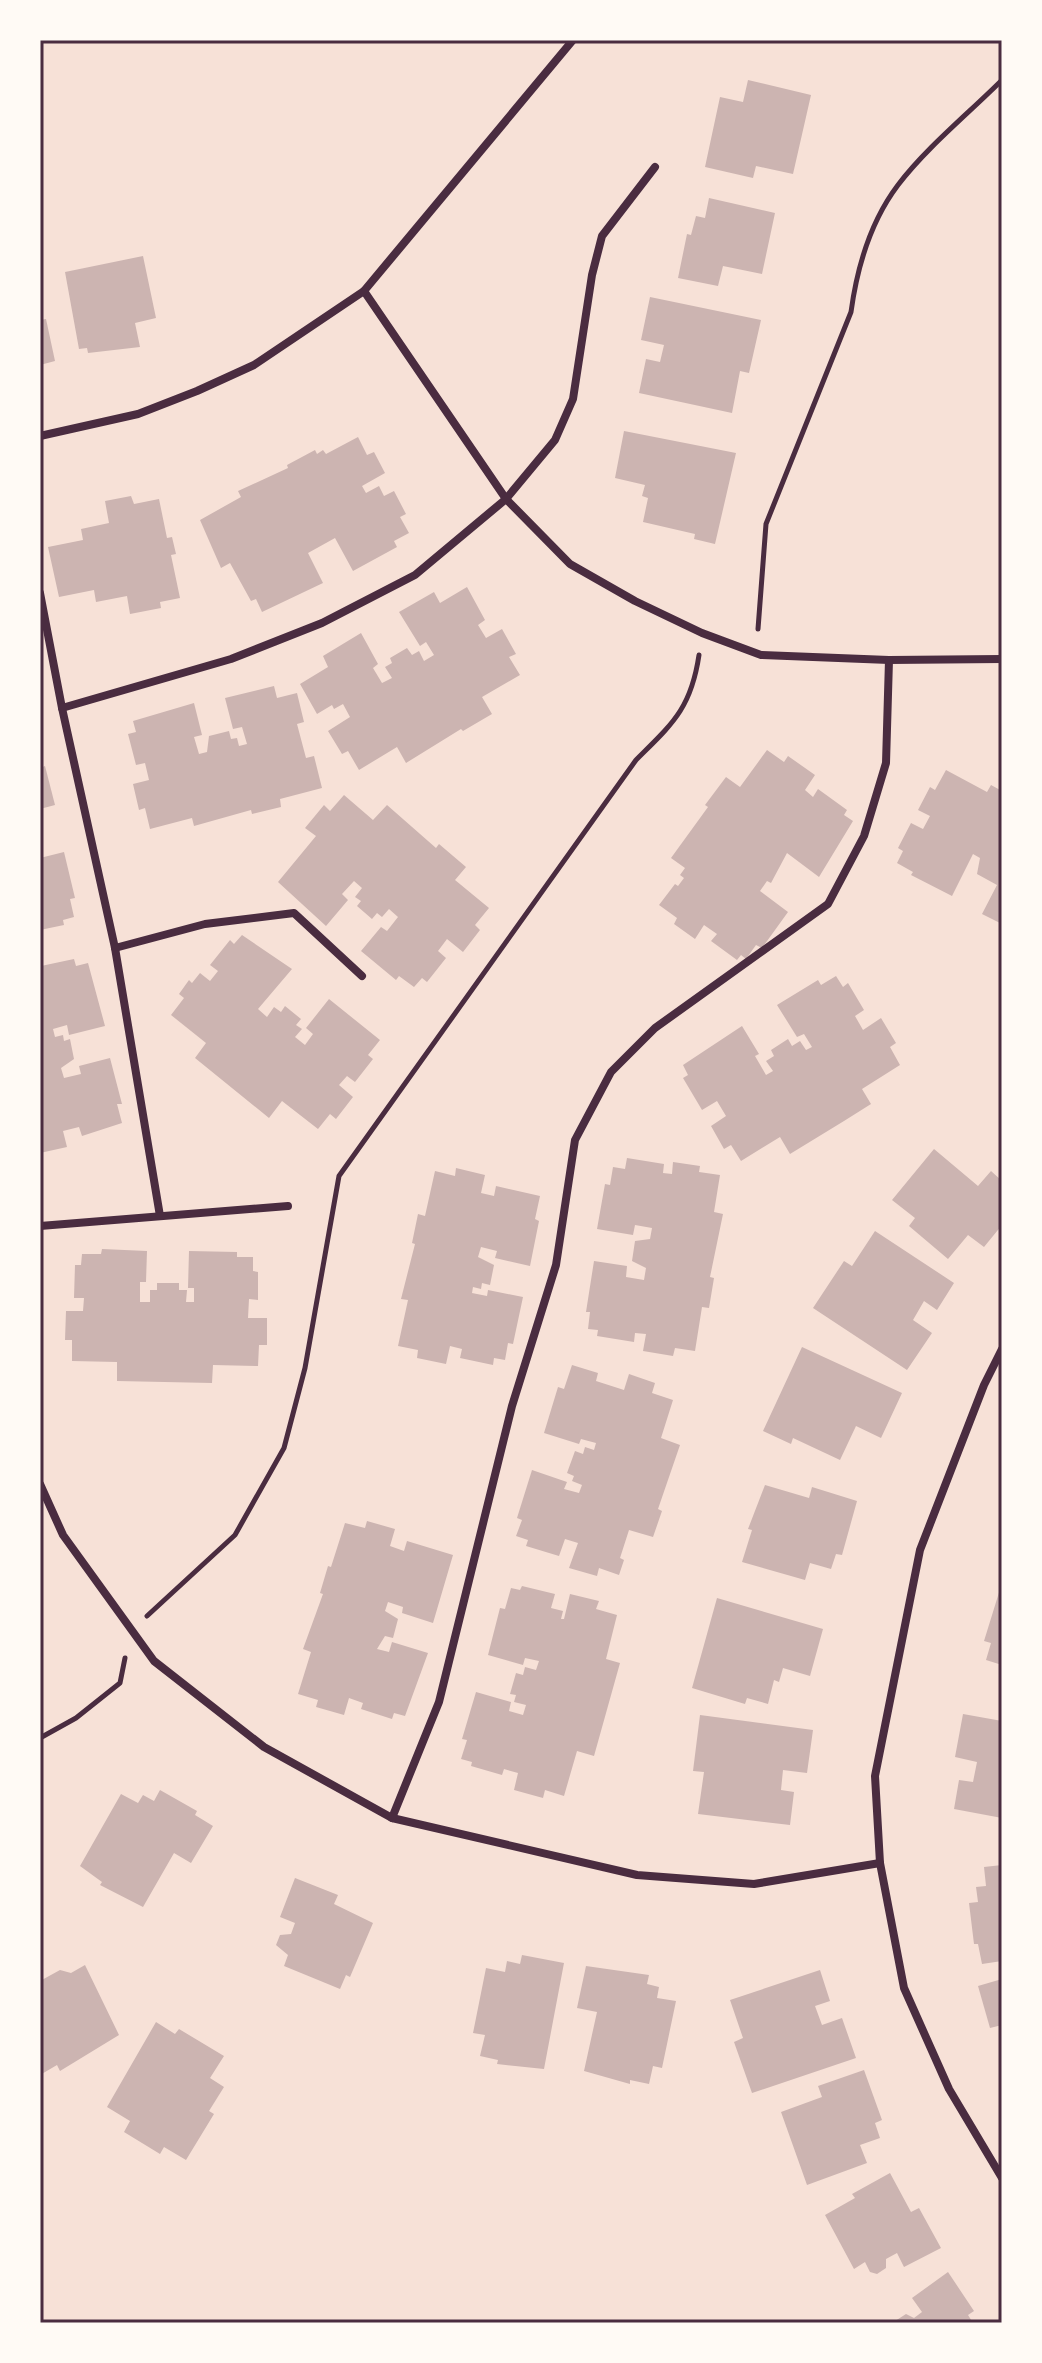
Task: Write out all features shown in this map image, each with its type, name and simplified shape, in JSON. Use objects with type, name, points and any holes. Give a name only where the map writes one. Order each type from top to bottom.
[{"type":"street","points":[[40,436],[138,414],[197,391],[254,365],[364,291],[573,40]]},
{"type":"street","points":[[62,708],[231,659],[322,623],[415,575],[506,499],[555,440],[573,399],[592,275],[602,236],[655,167]]},
{"type":"street","points":[[364,291],[506,499],[570,564],[635,601],[702,633],[756,654],[889,660],[1002,659]]},
{"type":"street","points":[[40,593],[115,948],[160,1216]]},
{"type":"street","points":[[392,1818],[439,1702],[512,1406],[556,1265],[575,1140],[611,1072],[655,1028],[828,904],[864,836],[886,763],[889,660]]},
{"type":"street","points":[[115,948],[205,924],[294,913],[362,976]]},
{"type":"street","points":[[40,1226],[288,1206]]},
{"type":"street","points":[[1002,1349],[984,1385],[920,1550],[890,1683],[875,1776],[880,1863],[904,1988],[949,2089],[1002,2178]]},
{"type":"street","points":[[40,1484],[63,1535],[154,1661],[264,1747],[392,1818],[637,1875],[754,1884],[880,1863]]},
{"type":"path","points":[[756,654],[766,524],[851,312],[856,276],[873,230],[898,185],[1002,80]]},
{"type":"path","points":[[40,1738],[76,1718],[120,1683],[132,1630],[235,1535],[284,1448],[305,1368],[339,1176],[636,760],[673,724],[694,689],[702,633]]},
{"type":"building","points":[[748,80],[811,95],[793,174],[756,166],[753,178],[705,167],[720,97],[743,102]]},
{"type":"building","points":[[709,198],[775,213],[762,274],[723,266],[718,286],[678,278],[687,234],[691,235],[696,216],[705,218]]},
{"type":"building","points":[[143,256],[156,318],[135,323],[140,347],[88,353],[87,348],[79,349],[65,272]]},
{"type":"building","points":[[650,297],[761,320],[749,373],[740,371],[732,413],[639,393],[646,359],[660,362],[664,345],[641,340]]},
{"type":"building","points":[[46,319],[55,361],[40,365],[40,320]]},
{"type":"building","points":[[624,431],[736,453],[715,544],[694,539],[695,534],[643,522],[648,498],[642,496],[645,485],[615,478]]},
{"type":"building","points":[[358,437],[367,455],[374,452],[385,473],[362,486],[366,493],[379,486],[384,496],[394,491],[406,514],[400,517],[409,533],[394,541],[397,547],[353,571],[335,538],[308,553],[323,583],[262,612],[256,599],[251,601],[230,563],[221,568],[200,520],[241,497],[238,491],[288,468],[287,465],[315,450],[317,454],[323,450],[326,454]]},
{"type":"building","points":[[131,496],[134,504],[159,499],[167,538],[172,537],[176,554],[171,555],[180,598],[160,602],[161,608],[130,614],[127,596],[96,602],[94,590],[59,597],[48,547],[83,540],[81,529],[109,523],[105,501]]},
{"type":"building","points":[[467,587],[485,620],[478,625],[486,638],[502,629],[516,654],[509,657],[520,675],[482,697],[492,714],[406,763],[397,747],[359,770],[348,751],[342,754],[328,731],[350,717],[343,704],[334,709],[332,705],[317,714],[300,684],[328,667],[323,656],[361,633],[378,664],[373,668],[382,683],[392,678],[385,667],[392,663],[390,658],[407,648],[412,655],[419,651],[424,661],[434,655],[426,642],[420,646],[399,612],[434,592],[440,603]]},
{"type":"building","points":[[274,686],[277,698],[297,693],[304,722],[297,724],[306,758],[314,756],[322,788],[280,799],[281,807],[252,814],[251,810],[194,826],[192,818],[150,829],[145,808],[139,810],[133,784],[149,780],[145,763],[136,765],[128,734],[136,732],[133,721],[194,703],[202,735],[194,737],[199,754],[207,752],[209,736],[229,731],[231,739],[237,738],[239,746],[247,744],[242,727],[233,729],[225,698]]},
{"type":"building","points":[[767,750],[784,762],[788,756],[815,775],[805,790],[813,797],[818,789],[847,810],[844,815],[853,821],[819,877],[787,853],[771,883],[767,881],[760,891],[788,912],[762,948],[756,945],[746,959],[741,955],[737,960],[711,941],[717,934],[704,925],[695,939],[674,924],[677,918],[659,905],[675,884],[678,886],[684,878],[680,875],[685,868],[671,858],[708,807],[705,805],[726,777],[740,787]]},
{"type":"building","points":[[45,766],[55,805],[40,809],[40,768]]},
{"type":"building","points":[[946,770],[987,792],[991,785],[1002,791],[1002,924],[982,914],[997,885],[977,874],[980,858],[973,854],[952,896],[911,875],[913,872],[897,863],[903,851],[898,848],[911,823],[923,829],[930,816],[918,810],[930,787],[935,790]]},
{"type":"building","points":[[344,795],[373,820],[387,805],[436,848],[439,844],[466,867],[455,880],[489,908],[475,925],[480,930],[463,952],[447,939],[438,951],[446,958],[427,982],[422,978],[414,987],[399,976],[396,980],[361,951],[381,927],[387,931],[398,917],[389,909],[382,917],[377,913],[372,919],[357,906],[361,901],[355,897],[362,888],[354,881],[342,894],[348,900],[326,926],[278,882],[316,836],[305,828],[324,805],[330,811]]},
{"type":"building","points":[[64,852],[75,898],[70,899],[74,917],[63,920],[64,925],[40,930],[40,858]]},
{"type":"building","points":[[242,935],[292,969],[258,1009],[267,1017],[274,1007],[281,1012],[285,1006],[301,1019],[296,1025],[302,1029],[295,1037],[305,1045],[313,1034],[306,1028],[329,999],[380,1040],[368,1055],[373,1059],[355,1082],[347,1076],[339,1085],[353,1097],[336,1119],[330,1114],[318,1129],[282,1101],[269,1118],[195,1058],[206,1043],[171,1015],[184,998],[179,994],[189,980],[192,983],[200,973],[210,981],[218,971],[210,965],[230,940],[234,944]]},
{"type":"building","points":[[74,959],[76,966],[88,963],[105,1026],[69,1035],[67,1025],[53,1029],[55,1037],[63,1035],[64,1041],[70,1039],[74,1059],[61,1068],[64,1078],[81,1074],[79,1066],[110,1058],[122,1104],[117,1104],[122,1123],[82,1136],[79,1127],[63,1131],[67,1147],[40,1153],[41,966]]},
{"type":"building","points":[[836,976],[843,987],[848,983],[864,1010],[855,1016],[863,1030],[881,1018],[896,1043],[890,1047],[900,1065],[862,1089],[871,1104],[790,1154],[780,1137],[741,1161],[731,1145],[724,1149],[711,1126],[726,1116],[717,1101],[702,1110],[683,1078],[688,1075],[683,1065],[742,1026],[759,1054],[755,1056],[766,1075],[773,1071],[766,1061],[774,1056],[771,1050],[788,1039],[792,1046],[800,1041],[806,1050],[812,1047],[804,1034],[797,1037],[777,1005],[818,980],[821,985]]},
{"type":"building","points":[[934,1149],[978,1186],[991,1171],[1002,1181],[1002,1225],[984,1247],[968,1235],[948,1259],[909,1226],[915,1218],[892,1200]]},
{"type":"building","points":[[627,1158],[664,1164],[663,1173],[672,1174],[673,1162],[700,1166],[699,1172],[720,1175],[714,1212],[723,1214],[710,1277],[714,1278],[709,1308],[702,1307],[695,1351],[675,1348],[673,1356],[643,1351],[646,1334],[635,1333],[634,1342],[597,1336],[598,1330],[588,1329],[590,1312],[586,1312],[594,1261],[627,1266],[626,1277],[644,1280],[646,1268],[632,1261],[635,1241],[650,1239],[652,1228],[635,1225],[633,1235],[597,1229],[605,1184],[610,1185],[613,1167],[625,1169]]},
{"type":"building","points":[[456,1168],[485,1175],[481,1193],[494,1196],[496,1186],[540,1196],[535,1219],[539,1221],[530,1266],[495,1258],[497,1251],[481,1247],[478,1257],[494,1265],[490,1285],[482,1283],[481,1289],[473,1287],[472,1293],[487,1296],[488,1290],[523,1297],[513,1344],[508,1343],[505,1360],[494,1358],[493,1365],[460,1358],[462,1349],[450,1346],[446,1364],[417,1358],[418,1350],[398,1346],[408,1300],[401,1299],[415,1244],[412,1243],[418,1214],[425,1216],[435,1171],[455,1176]]},
{"type":"building","points":[[875,1231],[954,1283],[937,1310],[924,1301],[913,1320],[932,1333],[907,1370],[813,1308],[844,1261],[852,1266]]},
{"type":"building","points":[[102,1249],[147,1251],[146,1282],[140,1282],[140,1302],[150,1302],[150,1290],[157,1290],[157,1283],[179,1283],[179,1290],[187,1290],[186,1302],[194,1302],[194,1288],[188,1288],[189,1251],[237,1252],[237,1257],[253,1257],[253,1271],[258,1272],[258,1300],[249,1299],[248,1318],[267,1318],[267,1345],[259,1345],[258,1366],[213,1365],[212,1383],[117,1381],[117,1362],[72,1361],[72,1340],[65,1340],[66,1311],[83,1311],[84,1298],[74,1298],[75,1265],[81,1265],[82,1254],[101,1254]]},
{"type":"building","points":[[802,1347],[902,1393],[881,1438],[856,1426],[840,1460],[793,1438],[791,1444],[763,1431]]},
{"type":"building","points":[[572,1365],[598,1373],[596,1381],[624,1390],[629,1374],[655,1383],[652,1393],[673,1400],[661,1438],[680,1445],[658,1509],[662,1511],[653,1537],[629,1530],[620,1558],[624,1560],[619,1575],[599,1568],[597,1576],[569,1568],[578,1543],[565,1539],[559,1556],[526,1546],[528,1540],[516,1536],[522,1520],[517,1518],[532,1470],[567,1482],[564,1489],[579,1493],[582,1485],[572,1481],[574,1476],[567,1473],[575,1451],[583,1454],[585,1447],[594,1450],[596,1443],[581,1439],[579,1444],[544,1433],[558,1387],[564,1389]]},
{"type":"building","points":[[765,1485],[809,1498],[812,1487],[857,1501],[842,1555],[836,1554],[831,1569],[810,1563],[805,1580],[742,1562],[752,1530],[748,1529]]},
{"type":"building","points":[[367,1521],[395,1529],[390,1546],[404,1551],[407,1541],[453,1555],[433,1623],[402,1613],[403,1607],[388,1602],[385,1611],[398,1619],[393,1638],[385,1636],[377,1649],[389,1652],[392,1642],[428,1653],[405,1716],[394,1713],[392,1719],[361,1709],[363,1703],[349,1698],[344,1715],[316,1707],[318,1700],[298,1694],[311,1652],[303,1649],[323,1594],[320,1593],[328,1566],[331,1567],[345,1523],[365,1528]]},
{"type":"building","points":[[522,1586],[555,1594],[551,1608],[563,1611],[561,1619],[564,1619],[570,1594],[599,1601],[596,1609],[617,1615],[606,1659],[620,1663],[594,1756],[577,1751],[564,1796],[545,1790],[543,1798],[514,1790],[518,1773],[504,1769],[502,1775],[471,1766],[472,1762],[461,1759],[467,1740],[462,1739],[476,1692],[511,1702],[509,1711],[523,1715],[526,1705],[514,1702],[516,1695],[510,1694],[516,1673],[523,1675],[525,1667],[536,1670],[539,1661],[525,1658],[523,1665],[488,1655],[500,1608],[505,1609],[511,1588],[520,1590]]},
{"type":"building","points":[[1001,1586],[1002,1665],[986,1660],[991,1643],[984,1641]]},
{"type":"building","points":[[717,1598],[823,1629],[810,1676],[783,1668],[779,1682],[774,1680],[768,1704],[747,1698],[745,1704],[692,1688]]},
{"type":"building","points":[[963,1714],[1002,1721],[1002,1818],[954,1809],[959,1780],[973,1782],[977,1762],[955,1757]]},
{"type":"building","points":[[700,1715],[813,1730],[807,1773],[783,1770],[781,1790],[794,1792],[790,1825],[698,1814],[704,1772],[693,1771]]},
{"type":"building","points":[[160,1790],[197,1811],[195,1815],[213,1826],[191,1863],[174,1853],[143,1907],[100,1885],[102,1882],[80,1866],[121,1794],[138,1803],[143,1795],[154,1801]]},
{"type":"building","points":[[1002,1865],[1002,1961],[982,1964],[978,1944],[974,1944],[969,1903],[978,1902],[976,1887],[986,1886],[984,1867]]},
{"type":"building","points":[[295,1878],[338,1895],[334,1904],[373,1923],[350,1977],[346,1975],[340,1989],[284,1966],[288,1955],[276,1945],[280,1935],[291,1934],[295,1923],[280,1917]]},
{"type":"building","points":[[522,1955],[564,1963],[544,2069],[497,2064],[498,2060],[480,2056],[485,2035],[473,2033],[486,1968],[505,1972],[507,1961],[520,1964]]},
{"type":"building","points":[[85,1965],[119,2035],[60,2071],[57,2065],[40,2075],[40,1981],[60,1970],[71,1973]]},
{"type":"building","points":[[586,1966],[649,1975],[647,1984],[659,1987],[657,1998],[676,2001],[662,2068],[653,2066],[649,2084],[630,2080],[630,2084],[584,2071],[597,2012],[577,2008]]},
{"type":"building","points":[[820,1970],[830,2001],[815,2006],[822,2025],[842,2018],[856,2058],[752,2093],[734,2042],[743,2038],[730,2000]]},
{"type":"building","points":[[1002,1979],[1002,2025],[990,2028],[978,1986]]},
{"type":"building","points":[[156,2022],[175,2034],[179,2029],[224,2056],[210,2078],[224,2087],[209,2111],[214,2114],[186,2160],[164,2147],[160,2154],[124,2132],[130,2121],[107,2107]]},
{"type":"building","points":[[864,2070],[882,2120],[875,2123],[880,2138],[860,2145],[867,2163],[807,2185],[781,2112],[822,2097],[818,2086]]},
{"type":"building","points":[[890,2173],[911,2212],[919,2208],[941,2248],[904,2267],[897,2253],[886,2259],[886,2268],[877,2274],[870,2272],[865,2262],[854,2269],[825,2215],[855,2198],[852,2194]]},
{"type":"building","points":[[948,2272],[974,2311],[968,2315],[973,2323],[892,2323],[906,2314],[914,2318],[922,2312],[912,2298]]}]
